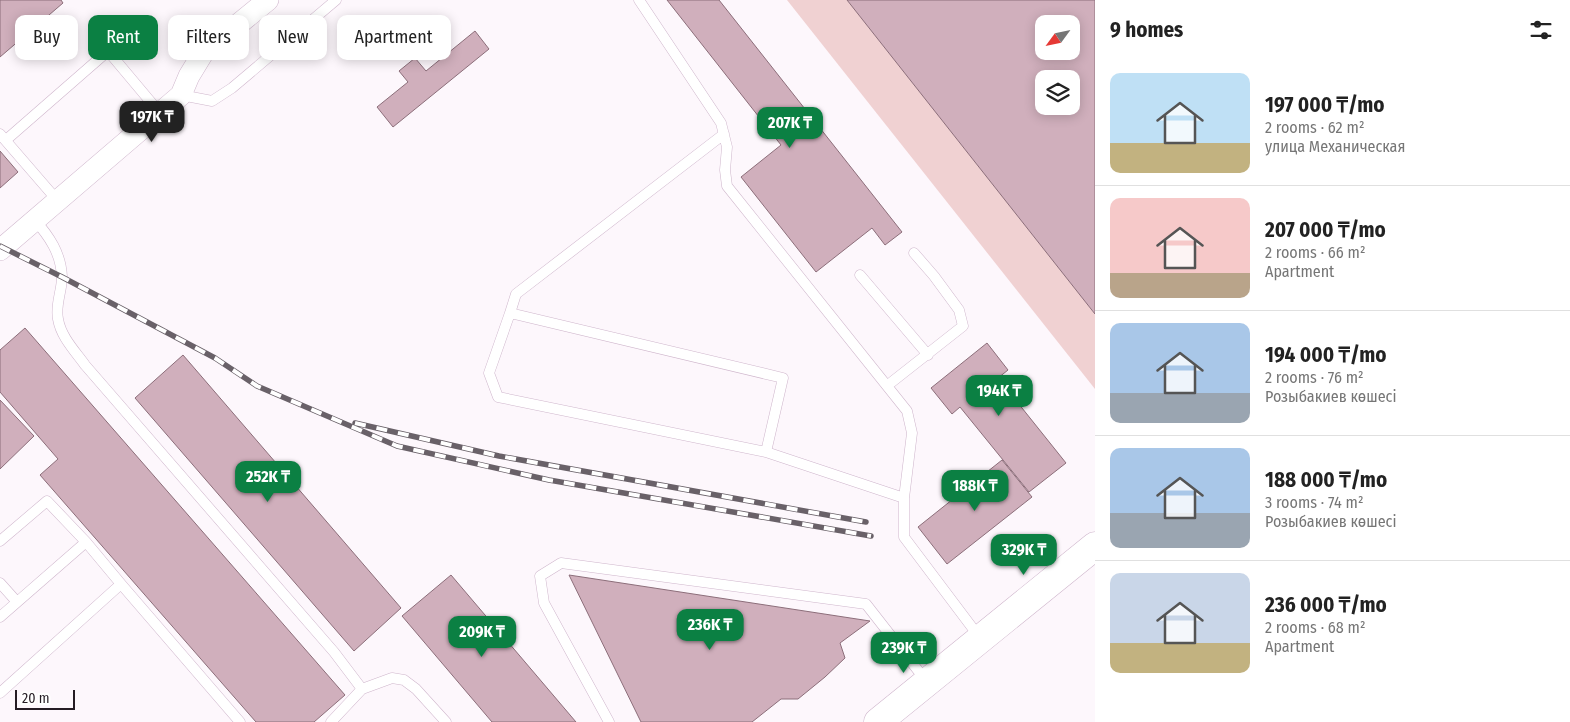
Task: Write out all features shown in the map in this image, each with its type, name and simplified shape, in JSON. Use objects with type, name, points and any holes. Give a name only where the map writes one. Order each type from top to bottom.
[{"type":"main road","points":[[878,722],[1095,546]]},
{"type":"street","points":[[0,250],[181,95],[189,76],[203,53],[268,0]]},
{"type":"lane","points":[[181,95],[212,101],[232,88],[336,0]]},
{"type":"lane","points":[[639,0],[721,123],[727,147],[725,170],[727,186],[907,411],[912,433],[904,498],[904,538],[980,639]]},
{"type":"lane","points":[[57,200],[3,137],[108,51],[160,113]]},
{"type":"lane","points":[[724,134],[516,294],[489,373],[498,397],[766,452],[904,498]]},
{"type":"lane","points":[[34,219],[48,235],[57,250],[62,276],[58,299],[58,319],[66,339],[85,365],[334,652],[362,689]]},
{"type":"lane","points":[[888,385],[963,326],[959,310],[914,253]]},
{"type":"lane","points":[[860,274],[928,355]]},
{"type":"lane","points":[[510,313],[783,378],[766,452]]},
{"type":"lane","points":[[0,541],[47,501],[86,542],[240,722]]},
{"type":"lane","points":[[0,617],[86,542]]},
{"type":"lane","points":[[609,722],[544,603],[540,576],[561,563],[866,604],[927,682]]},
{"type":"lane","points":[[0,583],[17,602]]},
{"type":"lane","points":[[0,693],[121,584]]},
{"type":"lane","points":[[331,722],[362,689],[392,678],[404,680],[416,689],[446,722]]},
{"type":"shaded area","points":[[787,0],[847,0],[1095,314],[1095,389]]},
{"type":"building","points":[[0,0],[61,0],[63,3],[49,15],[15,15],[15,44],[0,57]]},
{"type":"building","points":[[667,0],[719,0],[902,232],[885,245],[872,228],[816,272],[741,177],[781,145]]},
{"type":"building","points":[[847,0],[1095,0],[1095,314]]},
{"type":"building","points":[[475,31],[489,49],[393,127],[377,107],[408,82],[399,71],[413,60],[417,60],[426,71],[439,60],[451,60],[451,51]]},
{"type":"building","points":[[0,151],[18,172],[0,188]]},
{"type":"building","points":[[25,328],[345,695],[314,722],[256,722],[40,475],[58,459],[0,392],[0,350]]},
{"type":"building","points":[[987,343],[1008,370],[998,378],[1066,463],[1029,492],[960,407],[952,414],[931,388]]},
{"type":"building","points":[[183,355],[401,608],[354,651],[135,398]]},
{"type":"building","points":[[0,400],[34,436],[0,469]]},
{"type":"building","points":[[1002,460],[1032,497],[947,564],[918,527]]},
{"type":"building","points":[[451,575],[576,722],[492,722],[402,616]]},
{"type":"building","points":[[569,575],[870,621],[840,643],[845,658],[825,677],[798,699],[781,699],[752,722],[641,722]]},
{"type":"railway","points":[[0,246],[215,358],[257,386],[397,446],[549,480],[871,536]]},
{"type":"railway","points":[[355,423],[499,456],[866,522]]}]
